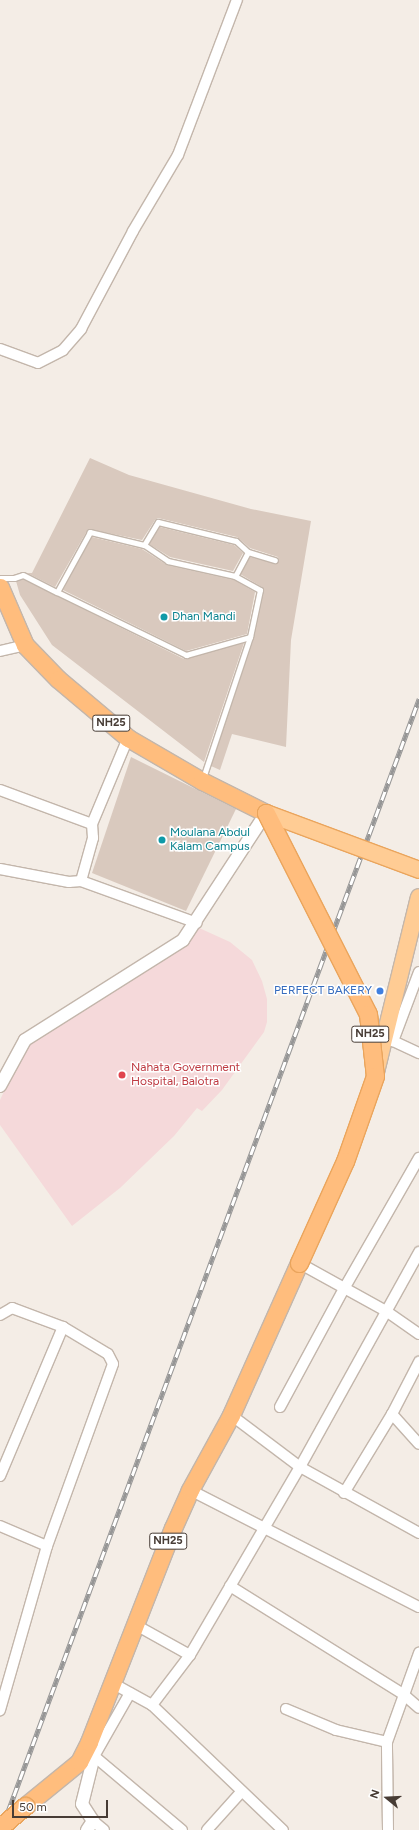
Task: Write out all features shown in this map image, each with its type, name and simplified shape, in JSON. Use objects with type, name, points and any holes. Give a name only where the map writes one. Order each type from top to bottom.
[{"type":"highway","name":"NH25","points":[[0,587],[25,645],[58,679],[128,738],[202,781],[266,814],[368,1014],[375,1076],[346,1161],[231,1414],[190,1490],[134,1624],[112,1683],[91,1749],[78,1762],[0,1827]]},
{"type":"main road","points":[[266,814],[419,870]]},
{"type":"main road","points":[[375,1076],[419,897]]},
{"type":"street","points":[[0,349],[38,364],[63,350],[81,329],[129,237],[178,154],[237,0]]},
{"type":"street","points":[[0,652],[25,645]]},
{"type":"street","points":[[81,881],[93,838],[92,824],[128,738]]},
{"type":"street","points":[[0,790],[92,824]]},
{"type":"street","points":[[0,1086],[25,1040],[183,940],[196,923],[266,814]]},
{"type":"street","points":[[0,869],[69,882],[81,881],[196,923]]},
{"type":"street","points":[[419,972],[393,1040],[419,1053]]},
{"type":"street","points":[[280,1407],[344,1287],[419,1158]]},
{"type":"street","points":[[152,1705],[190,1655],[300,1467],[419,1252]]},
{"type":"street","points":[[299,1263],[386,1311],[419,1334]]},
{"type":"street","points":[[0,1315],[12,1308],[63,1327],[108,1354],[112,1364],[47,1546],[0,1710]]},
{"type":"street","points":[[0,1476],[63,1327]]},
{"type":"street","points":[[344,1493],[392,1414],[419,1362]]},
{"type":"street","points":[[231,1414],[300,1467],[344,1493],[419,1533]]},
{"type":"street","points":[[392,1414],[419,1444]]},
{"type":"street","points":[[190,1490],[419,1607]]},
{"type":"street","points":[[0,1526],[47,1546]]},
{"type":"street","points":[[230,1586],[403,1694],[419,1708]]},
{"type":"street","points":[[134,1624],[190,1655]]},
{"type":"street","points":[[390,1830],[387,1742],[419,1653]]},
{"type":"street","points":[[112,1683],[152,1705],[283,1830]]},
{"type":"street","points":[[104,1830],[90,1825],[82,1804],[91,1749],[130,1693]]},
{"type":"street","points":[[286,1709],[336,1730],[387,1742]]},
{"type":"street","points":[[91,1749],[182,1830]]},
{"type":"street","points":[[207,1830],[242,1791]]},
{"type":"lane","points":[[144,545],[158,522],[236,541],[248,552],[275,560]]},
{"type":"lane","points":[[58,592],[90,532],[144,545],[168,561],[235,576],[260,590],[250,637],[202,781]]},
{"type":"lane","points":[[235,576],[248,552]]},
{"type":"lane","points":[[0,578],[14,578],[23,575],[186,655],[250,637]]},
{"type":"shaded area","name":"Nahata Government Hospital, Balotra","points":[[197,927],[230,942],[252,960],[262,981],[267,999],[267,1022],[264,1032],[222,1090],[202,1111],[197,1108],[174,1136],[120,1188],[72,1226],[0,1125],[0,1100],[28,1041]]},
{"type":"building","points":[[90,458],[129,475],[251,509],[311,521],[291,640],[286,747],[232,734],[220,770],[211,766],[254,638],[264,591],[262,587],[240,574],[250,557],[276,564],[279,561],[278,557],[250,548],[237,537],[158,518],[155,520],[142,540],[88,529],[55,587],[27,573],[32,573]]},
{"type":"building","points":[[160,527],[234,545],[243,553],[233,571],[170,557],[149,544]]},
{"type":"building","points":[[92,537],[142,549],[167,565],[234,580],[255,592],[247,634],[186,651],[63,590]]},
{"type":"building","points":[[23,579],[184,659],[244,643],[204,762],[52,645],[20,595],[16,581]]},
{"type":"building","name":"Moulana Abdul Kalam Campus","points":[[131,757],[236,809],[186,911],[92,873]]},
{"type":"railway","points":[[1,1830],[419,699]]},
{"type":"place","name":"Dhan Mandi","points":[[164,617]]},
{"type":"place","name":"Moulana Abdul Kalam Campus","points":[[162,840]]},
{"type":"place","name":"PERFECT BAKERY","points":[[380,991]]},
{"type":"place","name":"Nahata Government Hospital, Balotra","points":[[122,1075]]}]
